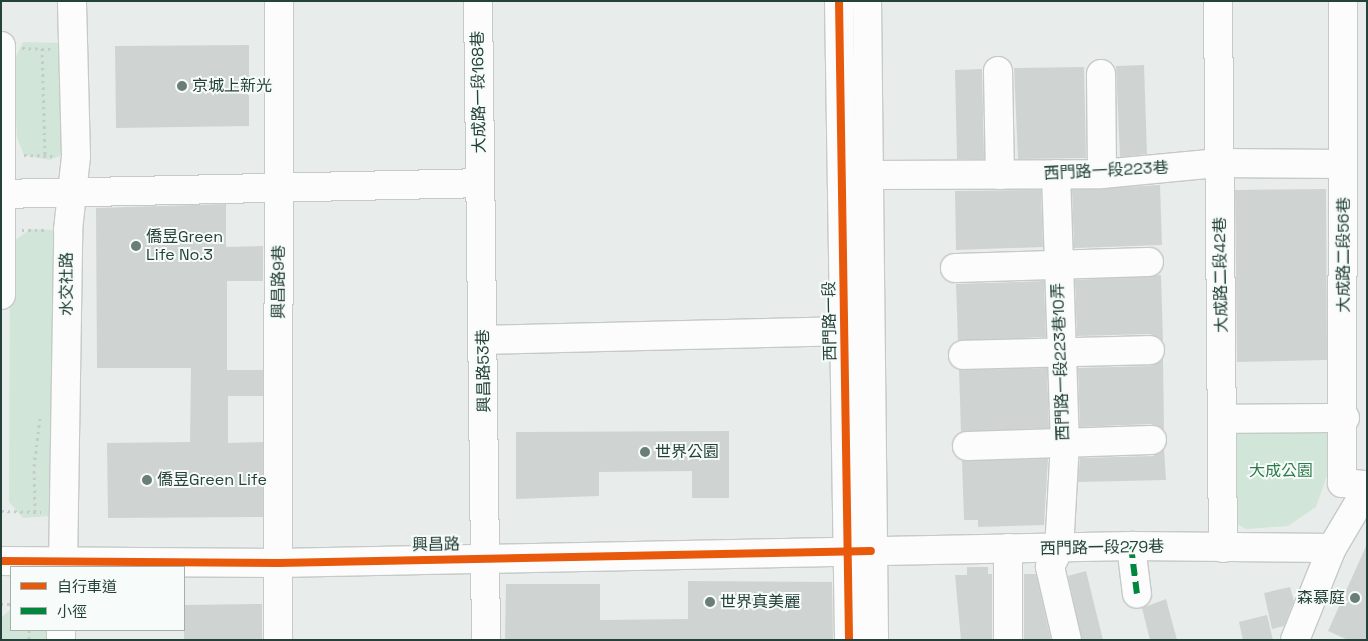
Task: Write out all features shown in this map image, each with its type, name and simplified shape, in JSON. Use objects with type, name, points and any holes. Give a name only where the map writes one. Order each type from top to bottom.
[{"type":"street","name":"水交社路","points":[[64,563],[68,230],[74,191],[76,156],[72,1]]},
{"type":"street","name":"興昌路9巷","points":[[278,640],[279,1]]},
{"type":"street","name":"大成路一段168巷","points":[[478,1],[480,183]]},
{"type":"street","name":"西門路一段","points":[[839,1],[845,331],[859,551],[874,640]]},
{"type":"street","name":"西門路一段","points":[[849,640],[859,551],[868,175],[867,1]]},
{"type":"street","name":"大成路二段42巷","points":[[1218,1],[1223,548]]},
{"type":"street","name":"大成路二段56巷","points":[[1343,1],[1351,149],[1356,342],[1345,418],[1342,483],[1367,485]]},
{"type":"street","points":[[1,47],[1,295]]},
{"type":"street","points":[[998,71],[1000,175]]},
{"type":"street","points":[[1101,74],[1102,174]]},
{"type":"street","name":"西門路一段223巷","points":[[868,175],[1102,174],[1351,149]]},
{"type":"street","name":"西門路一段223巷10弄","points":[[1056,174],[1065,443],[1060,549],[1050,568],[1066,640]]},
{"type":"street","points":[[2,194],[480,183]]},
{"type":"street","name":"興昌路53巷","points":[[480,183],[484,340],[486,640]]},
{"type":"street","points":[[955,268],[1150,262]]},
{"type":"street","points":[[484,340],[845,331]]},
{"type":"street","points":[[963,355],[1150,350]]},
{"type":"street","points":[[1222,419],[1345,418]]},
{"type":"street","points":[[967,446],[1152,440]]},
{"type":"street","points":[[1295,640],[1332,548],[1367,489]]},
{"type":"street","points":[[1131,546],[1137,594]]},
{"type":"street","name":"西門路一段279巷","points":[[859,551],[1008,548],[1060,549],[1131,546],[1332,548]]},
{"type":"street","points":[[1008,548],[1008,640]]},
{"type":"street","name":"興昌路","points":[[1,561],[64,563],[278,563],[859,551]]},
{"type":"path","points":[[1,47],[74,49]]},
{"type":"path","points":[[42,48],[45,156]]},
{"type":"path","points":[[2,155],[76,156]]},
{"type":"path","points":[[2,230],[68,230]]},
{"type":"path","points":[[1,511],[66,512]]},
{"type":"green space","points":[[23,42],[60,43],[62,155],[50,160],[24,155],[17,138],[13,62]]},
{"type":"green space","points":[[30,229],[53,230],[65,242],[58,504],[49,516],[23,518],[9,502],[10,244]]},
{"type":"green space","name":"大成公園","points":[[1328,424],[1328,473],[1316,507],[1288,526],[1246,529],[1237,524],[1236,425]]},
{"type":"green space","points":[[10,610],[10,631],[51,631],[50,640],[1,640],[1,618]]},
{"type":"building","name":"京城上新光","points":[[249,45],[249,126],[116,128],[115,46]]},
{"type":"building","points":[[1144,65],[1147,154],[1120,157],[1116,66]]},
{"type":"building","points":[[1084,67],[1086,158],[1018,159],[1014,68]]},
{"type":"building","points":[[982,69],[984,159],[957,159],[955,70]]},
{"type":"building","points":[[1160,185],[1162,245],[1074,248],[1072,190]]},
{"type":"building","points":[[1326,189],[1327,360],[1237,362],[1235,190]]},
{"type":"building","points":[[1041,190],[1043,247],[956,250],[955,191]]},
{"type":"building","points":[[226,204],[226,247],[263,246],[263,281],[227,281],[227,370],[263,370],[263,396],[228,396],[228,443],[263,442],[263,517],[108,518],[107,443],[190,442],[191,368],[97,368],[96,208]]},
{"type":"building","points":[[1161,275],[1163,341],[1150,334],[1077,336],[1075,280]]},
{"type":"building","points":[[1044,281],[1046,337],[958,341],[956,284]]},
{"type":"building","points":[[1163,358],[1164,430],[1151,424],[1080,427],[1078,368],[1150,366]]},
{"type":"building","points":[[1047,368],[1049,428],[961,432],[959,370]]},
{"type":"building","name":"世界公園","points":[[729,431],[729,498],[692,498],[692,471],[599,472],[599,496],[516,499],[516,432]]},
{"type":"building","points":[[1164,449],[1166,480],[1078,482],[1080,458],[1153,456]]},
{"type":"building","points":[[1048,459],[1044,525],[978,527],[978,520],[964,520],[962,460]]},
{"type":"building","name":"森慕庭","points":[[1367,544],[1367,640],[1348,640],[1328,631]]},
{"type":"building","points":[[967,567],[988,567],[988,574],[992,574],[992,640],[961,640],[955,575],[967,575]]},
{"type":"building","points":[[1086,571],[1103,640],[1082,640],[1068,576]]},
{"type":"building","points":[[1024,574],[1036,574],[1051,640],[1024,640]]},
{"type":"building","points":[[688,581],[832,582],[833,640],[505,640],[506,584],[600,584],[600,620],[688,619]]},
{"type":"building","points":[[1290,587],[1294,601],[1284,626],[1272,629],[1264,593]]},
{"type":"building","points":[[1166,599],[1177,640],[1150,640],[1142,608]]},
{"type":"building","points":[[262,604],[262,640],[184,640],[185,605]]},
{"type":"building","points":[[1267,615],[1273,640],[1243,640],[1239,622]]},
{"type":"marked path","points":[[1131,546],[1137,594]]},
{"type":"cycle path","points":[[839,1],[849,640]]},
{"type":"cycle path","points":[[1,561],[278,563],[871,551]]},
{"type":"place","name":"京城上新光","points":[[182,86]]},
{"type":"place","name":"僑昱Green Life No.3","points":[[136,246]]},
{"type":"place","name":"世界公園","points":[[645,452]]},
{"type":"place","name":"僑昱Green Life","points":[[147,480]]},
{"type":"place","name":"森慕庭","points":[[1355,598]]},
{"type":"place","name":"世界真美麗","points":[[710,602]]}]
